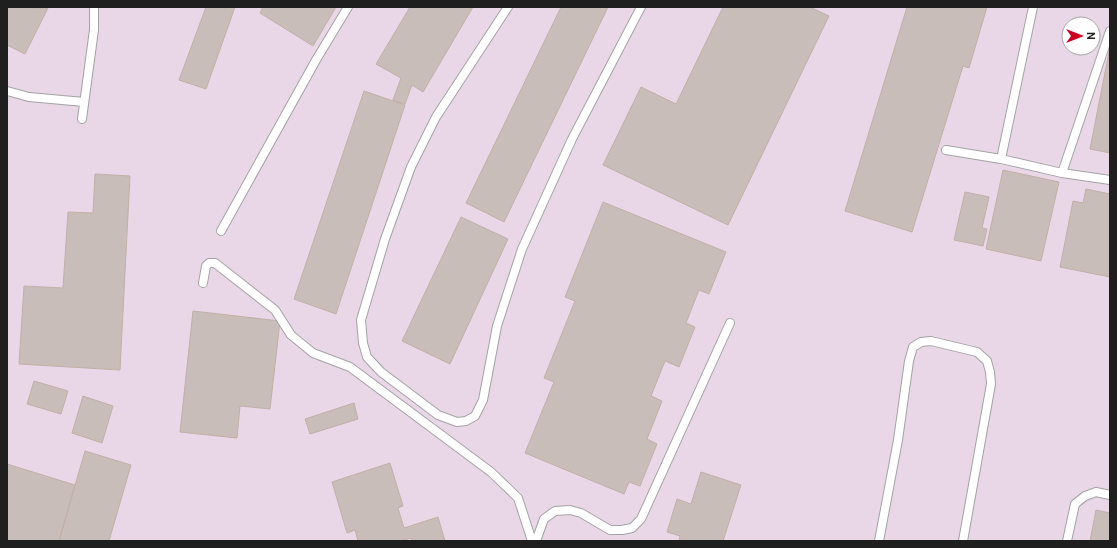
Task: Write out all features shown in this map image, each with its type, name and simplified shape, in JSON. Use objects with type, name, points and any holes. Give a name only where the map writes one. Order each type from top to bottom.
[{"type":"lane","points":[[82,119],[94,30],[94,7]]},
{"type":"lane","points":[[221,231],[316,60],[348,7]]},
{"type":"lane","points":[[508,7],[436,117],[411,167],[385,239],[361,320],[363,343],[367,357],[381,372],[438,415],[457,422],[466,421],[475,416],[483,400],[497,326],[522,249],[572,139],[641,7]]},
{"type":"lane","points":[[1001,159],[1033,7]]},
{"type":"lane","points":[[1062,173],[1110,31]]},
{"type":"lane","points":[[7,91],[29,97],[84,102]]},
{"type":"lane","points":[[946,150],[1001,159],[1062,173],[1110,180]]},
{"type":"lane","points":[[203,283],[206,266],[209,263],[215,263],[275,310],[291,335],[313,353],[350,367],[491,472],[518,498],[532,541]]},
{"type":"lane","points":[[536,541],[544,519],[556,511],[570,510],[580,513],[610,530],[632,528],[641,519],[730,323]]},
{"type":"lane","points":[[879,541],[898,440],[909,361],[913,347],[921,342],[931,341],[978,352],[987,360],[990,372],[991,384],[963,541]]},
{"type":"lane","points":[[1067,541],[1075,504],[1085,496],[1096,492],[1110,495]]},
{"type":"shaded area","points":[[7,7],[1110,7],[1110,541],[7,541]]},
{"type":"building","points":[[7,7],[48,8],[25,54],[7,45]]},
{"type":"building","points":[[206,7],[235,7],[206,89],[179,80]]},
{"type":"building","points":[[263,7],[336,7],[313,46],[260,13]]},
{"type":"building","points":[[410,7],[473,7],[423,92],[412,85],[405,104],[393,100],[401,78],[376,64]]},
{"type":"building","points":[[561,7],[608,7],[504,222],[466,203]]},
{"type":"building","points":[[723,7],[810,7],[829,16],[728,225],[603,165],[641,87],[676,104]]},
{"type":"building","points":[[907,7],[987,7],[969,68],[963,66],[912,232],[845,211]]},
{"type":"building","points":[[1110,47],[1110,153],[1090,149]]},
{"type":"building","points":[[364,91],[405,105],[336,314],[294,299]]},
{"type":"building","points":[[1003,170],[1059,182],[1041,261],[986,249]]},
{"type":"building","points":[[95,174],[130,176],[120,370],[19,364],[24,286],[63,288],[68,212],[93,213]]},
{"type":"building","points":[[1086,189],[1110,194],[1110,277],[1060,267],[1073,201],[1083,203]]},
{"type":"building","points":[[965,192],[989,197],[982,228],[987,229],[983,246],[954,240]]},
{"type":"building","points":[[603,202],[726,252],[709,294],[699,290],[686,323],[695,327],[679,367],[665,361],[651,396],[662,401],[647,439],[657,444],[640,486],[629,482],[624,494],[525,453],[554,382],[544,378],[575,301],[565,297]]},
{"type":"building","points":[[461,217],[508,239],[450,364],[402,341]]},
{"type":"building","points":[[193,311],[280,321],[270,409],[240,406],[237,438],[180,432]]},
{"type":"building","points":[[34,381],[68,391],[61,414],[27,404]]},
{"type":"building","points":[[83,396],[113,406],[102,443],[72,433]]},
{"type":"building","points":[[354,403],[358,419],[310,434],[305,419]]},
{"type":"building","points":[[85,451],[131,465],[109,541],[59,541]]},
{"type":"building","points":[[390,463],[403,506],[398,508],[404,528],[438,517],[445,541],[412,541],[411,538],[401,541],[358,541],[355,530],[347,533],[332,482]]},
{"type":"building","points":[[7,464],[75,485],[59,541],[7,541]]},
{"type":"building","points":[[701,472],[741,485],[723,541],[679,541],[680,536],[667,532],[677,499],[691,504]]},
{"type":"building","points":[[1096,510],[1110,513],[1110,541],[1090,541]]}]
